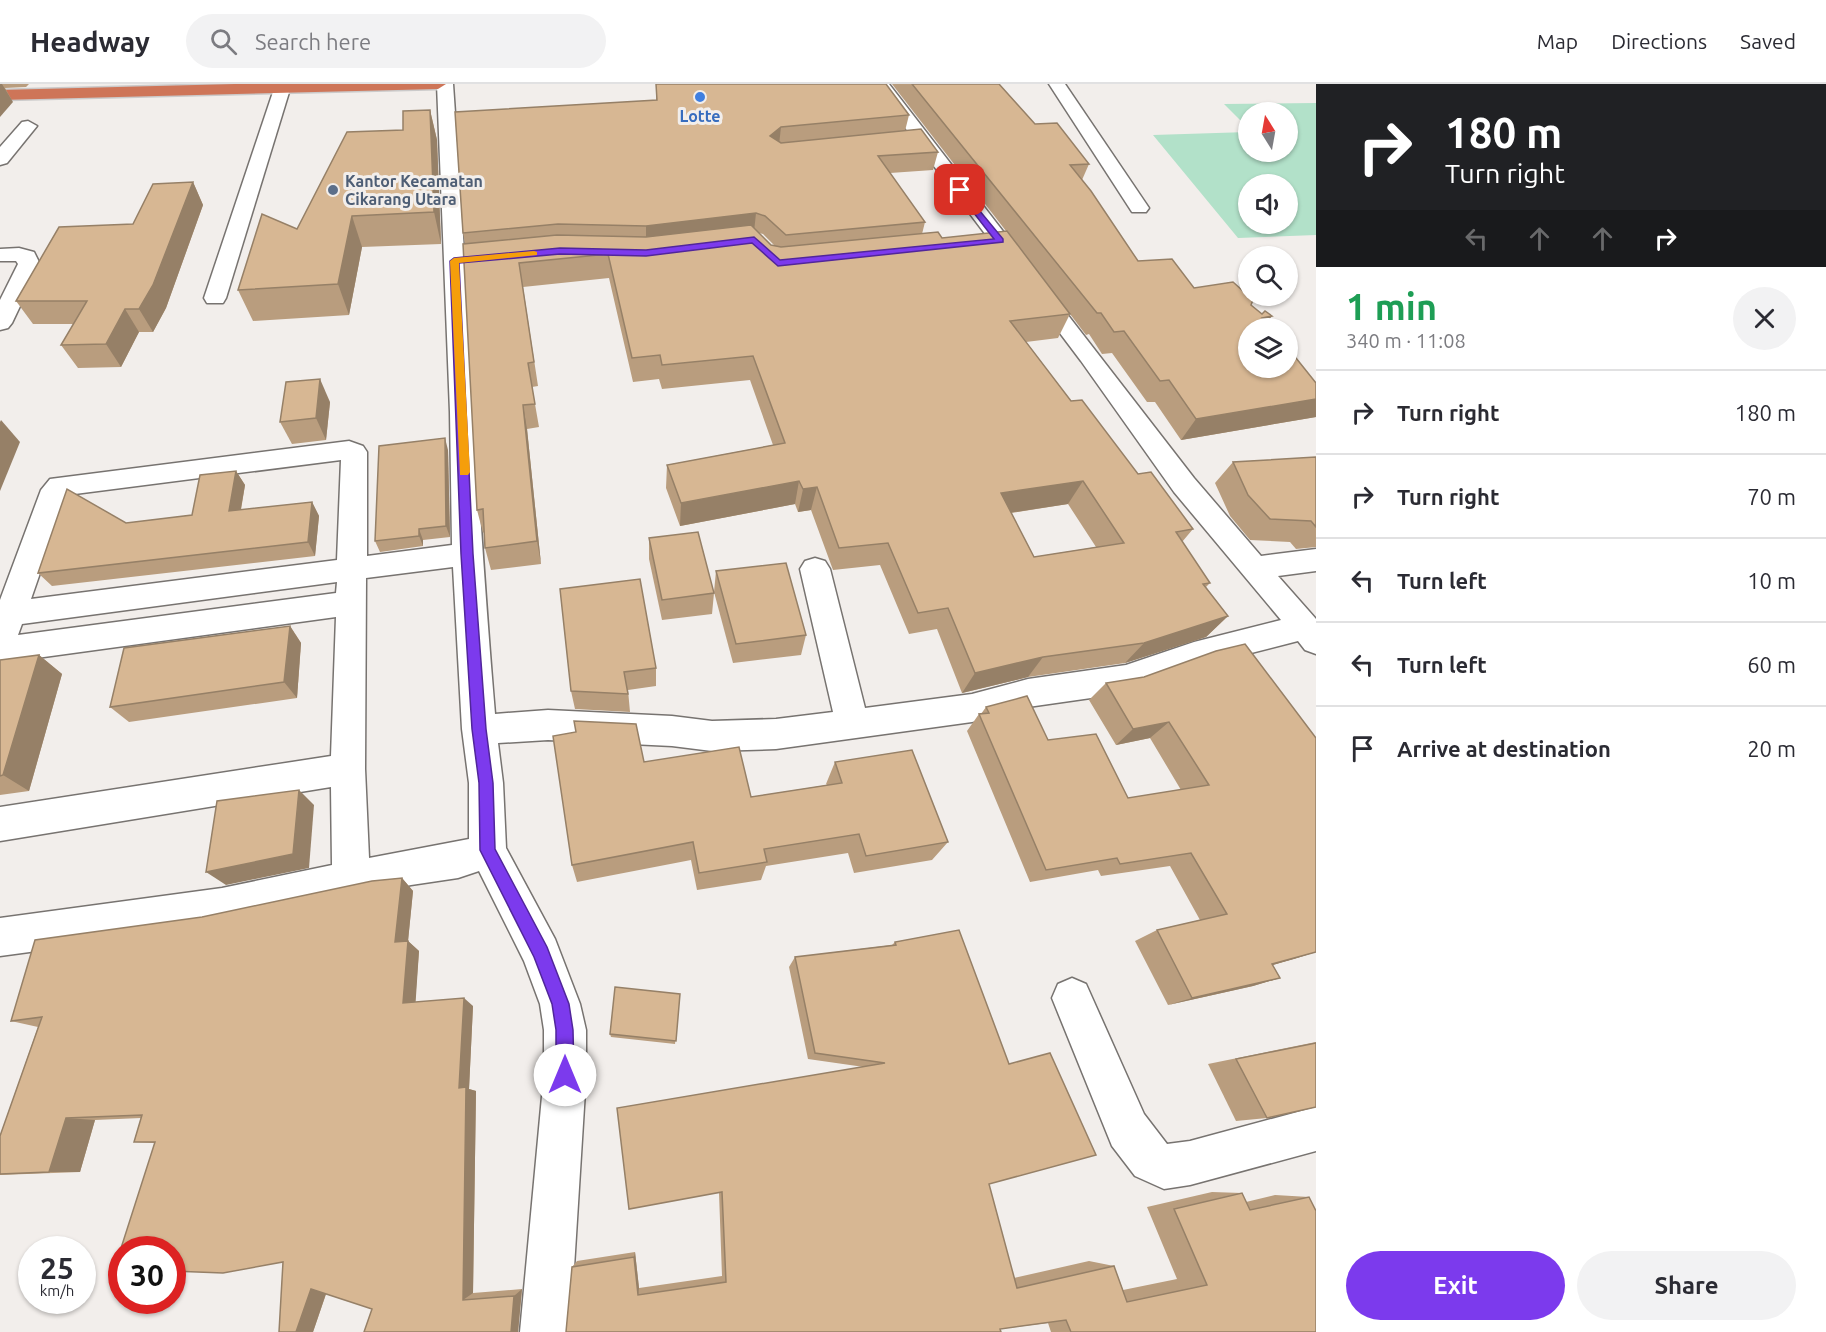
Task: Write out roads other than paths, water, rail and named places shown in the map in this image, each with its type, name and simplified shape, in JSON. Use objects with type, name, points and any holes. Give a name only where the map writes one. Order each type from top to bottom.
[{"type":"highway","points":[[0,95],[438,84]]},
{"type":"street","points":[[445,84],[466,260],[467,554],[479,729],[486,783],[488,850],[541,953],[560,1004],[565,1030],[565,1075],[545,1332]]},
{"type":"street","points":[[880,84],[908,140],[1184,485],[1310,634]]},
{"type":"street","points":[[1057,84],[1139,208]]},
{"type":"street","points":[[215,298],[282,88]]},
{"type":"street","points":[[0,127],[28,126],[0,159]]},
{"type":"street","points":[[0,255],[19,254],[26,257],[29,264],[0,323]]},
{"type":"street","points":[[351,881],[348,769],[351,569],[355,456],[350,450],[68,484],[55,490],[5,628],[351,569],[467,554]]},
{"type":"street","points":[[1253,568],[1316,560]]},
{"type":"street","points":[[815,570],[852,723]]},
{"type":"street","points":[[0,650],[352,603]]},
{"type":"street","points":[[479,729],[548,725],[747,736],[972,708],[1028,693],[1126,679],[1194,656],[1310,634]]},
{"type":"street","points":[[0,824],[348,769]]},
{"type":"street","points":[[0,937],[222,907],[411,867],[458,860],[488,850]]},
{"type":"street","points":[[1072,998],[1128,1130],[1151,1160],[1164,1167],[1190,1163],[1316,1129]]},
{"type":"place","name":"Lotte","points":[[700,97]]},
{"type":"place","name":"Kantor Kecamatan Cikarang Utara","points":[[333,190]]}]
